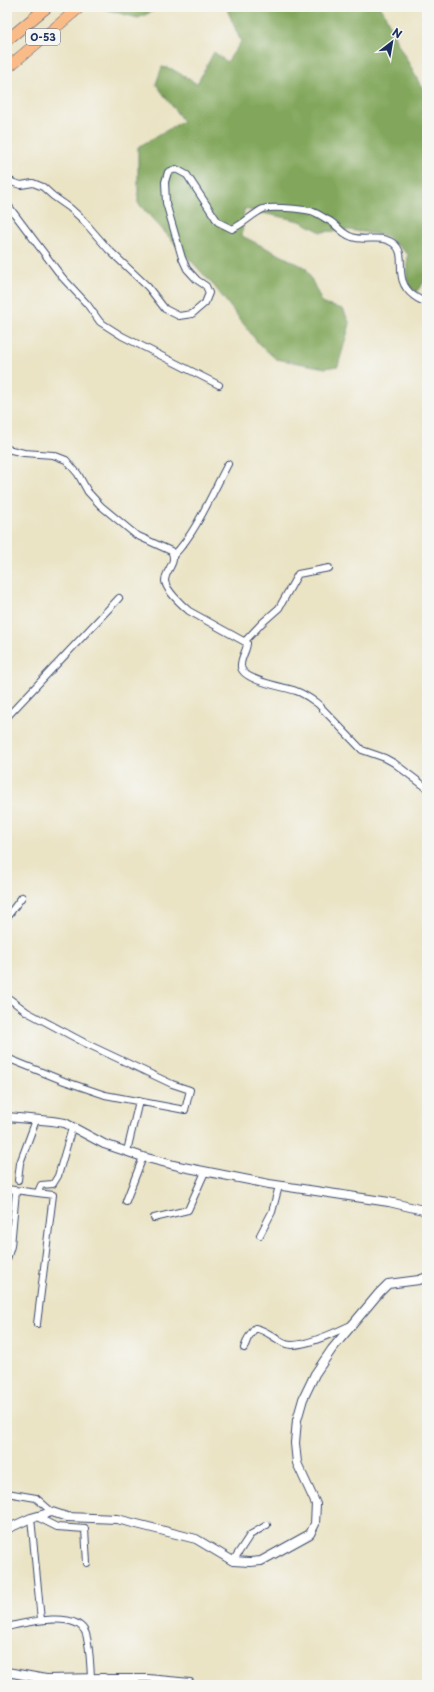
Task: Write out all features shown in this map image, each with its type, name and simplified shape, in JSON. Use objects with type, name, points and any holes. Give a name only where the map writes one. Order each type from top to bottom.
[{"type":"highway","name":"O-53","points":[[7,40],[47,7]]},
{"type":"highway","name":"O-53","points":[[7,68],[23,53],[80,7]]},
{"type":"street","points":[[7,179],[21,185],[33,183],[43,187],[70,208],[82,219],[108,249],[148,287],[165,309],[179,316],[192,314],[205,303],[209,292],[206,286],[197,280],[185,264],[166,202],[165,182],[168,172],[176,169],[187,175],[218,222],[232,229],[264,209],[282,208],[312,211],[332,222],[344,234],[354,238],[377,237],[394,243],[401,256],[400,276],[405,290],[421,301],[427,302]]},
{"type":"street","points":[[7,204],[62,277],[87,304],[100,322],[122,336],[219,385]]},
{"type":"street","points":[[7,449],[24,453],[53,455],[66,460],[78,474],[88,492],[101,506],[136,535],[171,551],[174,555]]},
{"type":"street","points":[[228,464],[183,546],[174,555],[165,580],[166,586],[189,611],[247,643]]},
{"type":"street","points":[[329,568],[298,574],[279,608],[246,640],[247,643],[241,661],[241,668],[247,675],[261,681],[297,691],[310,698],[318,704],[362,750],[385,758],[394,763],[427,788]]},
{"type":"street","points":[[7,717],[119,598]]},
{"type":"street","points":[[7,917],[22,898]]},
{"type":"street","points":[[7,997],[27,1012],[85,1043],[172,1084],[190,1090],[185,1110],[105,1095],[64,1081],[7,1058]]},
{"type":"street","points":[[127,1151],[139,1101]]},
{"type":"street","points":[[7,1117],[65,1123],[104,1144],[143,1157],[205,1172],[279,1186],[389,1202],[427,1211]]},
{"type":"street","points":[[18,1180],[20,1163],[36,1120]]},
{"type":"street","points":[[38,1192],[41,1185],[53,1184],[58,1176],[72,1128]]},
{"type":"street","points":[[126,1201],[143,1157]]},
{"type":"street","points":[[154,1218],[188,1210],[205,1172]]},
{"type":"street","points":[[260,1235],[272,1212],[279,1186]]},
{"type":"street","points":[[7,1189],[53,1195],[36,1324]]},
{"type":"street","points":[[7,1259],[11,1246],[16,1191]]},
{"type":"street","points":[[7,1492],[36,1498],[52,1512],[67,1517],[117,1519],[196,1539],[234,1560],[261,1561],[310,1534],[316,1520],[316,1504],[297,1462],[295,1443],[297,1420],[303,1399],[315,1374],[351,1325],[388,1284],[419,1280],[427,1277]]},
{"type":"street","points":[[244,1348],[248,1338],[255,1328],[265,1330],[276,1339],[295,1346],[317,1340],[351,1325]]},
{"type":"street","points":[[7,1529],[34,1517],[52,1512]]},
{"type":"street","points":[[34,1517],[57,1527],[85,1529],[87,1563]]},
{"type":"street","points":[[34,1517],[41,1620]]},
{"type":"street","points":[[234,1560],[250,1535],[267,1525]]},
{"type":"street","points":[[7,1626],[41,1620],[66,1620],[77,1624],[86,1632],[91,1677]]},
{"type":"street","points":[[7,1672],[46,1679],[91,1677],[148,1678],[190,1682]]},
{"type":"street","points":[[104,1678],[116,1685]]},
{"type":"green space","points":[[162,7],[138,18],[100,8]]},
{"type":"green space","points":[[226,7],[380,7],[384,12],[397,42],[427,97],[427,276],[416,292],[409,284],[407,279],[408,254],[384,235],[348,230],[321,232],[300,221],[244,209],[242,236],[306,268],[323,304],[343,309],[350,324],[338,366],[325,368],[276,359],[259,344],[215,287],[138,203],[138,147],[183,121],[156,84],[162,67],[172,69],[197,84],[214,52],[227,62],[241,42]]}]
